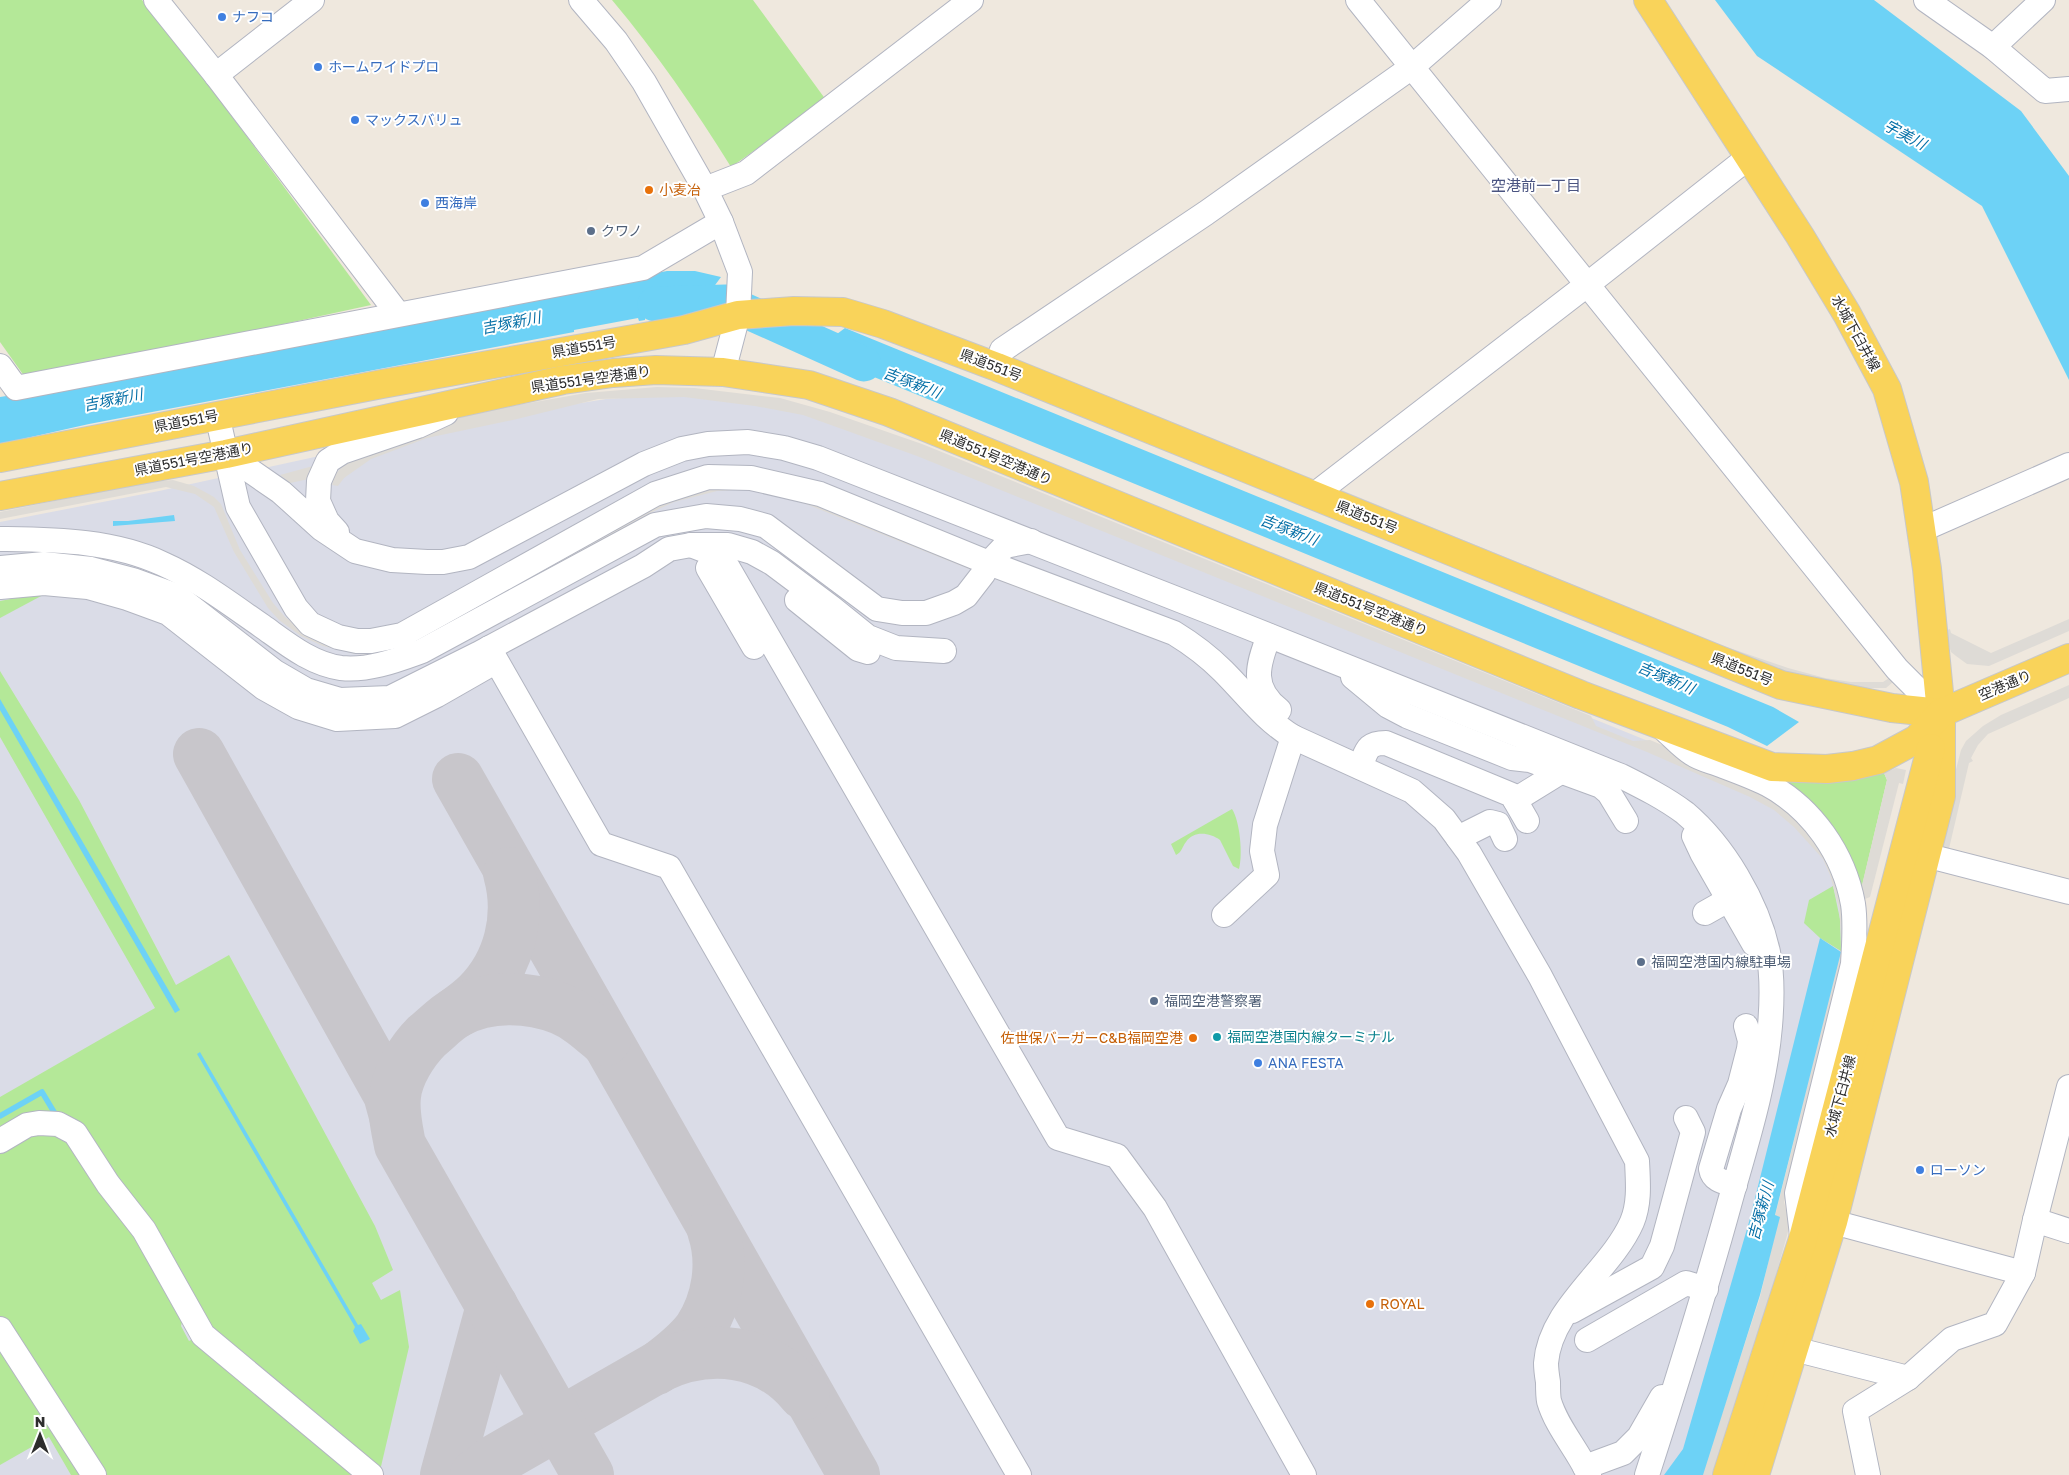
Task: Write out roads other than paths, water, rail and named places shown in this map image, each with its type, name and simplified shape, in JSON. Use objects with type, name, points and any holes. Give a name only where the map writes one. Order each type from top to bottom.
[{"type":"main road","name":"水城下臼井線","points":[[1648,0],[1847,314],[1887,389],[1914,482],[1927,569],[1941,713],[1941,796],[1833,1222],[1755,1475]]},
{"type":"main road","name":"県道551号","points":[[0,458],[217,415],[684,330],[735,328],[794,310],[843,312],[883,324],[997,367],[1781,685],[1892,708],[1941,713]]},
{"type":"main road","name":"県道551号空港通り","points":[[0,496],[226,454],[562,380],[656,370],[723,372],[809,385],[889,412],[1031,472],[1662,727],[1772,767],[1827,769],[1853,766],[1886,757],[1917,739],[1941,713]]},
{"type":"main road","name":"空港通り","points":[[1941,713],[2069,658]]},
{"type":"main road","name":"水城下臼井線","points":[[1727,1475],[1802,1242],[1941,713]]},
{"type":"street","points":[[156,0],[216,75],[398,314]]},
{"type":"street","points":[[216,75],[312,0]]},
{"type":"street","points":[[581,0],[616,42],[644,82],[705,189],[721,222],[740,272],[735,328],[723,372]]},
{"type":"street","points":[[1358,0],[1897,669],[1941,713]]},
{"type":"street","points":[[997,367],[1002,350],[1206,213],[1412,67],[1489,0]]},
{"type":"street","points":[[1926,0],[1993,47],[2046,91],[2069,89]]},
{"type":"street","points":[[1993,47],[2043,0]]},
{"type":"street","points":[[705,189],[746,173],[964,2]]},
{"type":"street","points":[[1314,495],[1588,284],[1749,157]]},
{"type":"street","points":[[0,366],[16,388],[643,268],[721,222]]},
{"type":"street","points":[[356,551],[327,521],[318,501],[319,481],[328,461],[342,452],[418,426],[477,398]]},
{"type":"street","points":[[217,415],[238,507],[296,608],[310,624],[338,637],[356,641],[378,640],[402,635],[655,494],[708,478],[751,478],[820,494],[989,563],[1174,633],[1199,649],[1276,726],[1294,737],[1412,791],[1444,819],[1469,853],[1540,976],[1637,1162],[1639,1193],[1632,1221],[1616,1248],[1566,1314],[1552,1337],[1546,1364],[1549,1401],[1567,1438],[1587,1471],[1623,1453],[1639,1437],[1681,1369]]},
{"type":"street","points":[[226,454],[281,492],[322,529],[356,551],[392,560],[443,562],[469,557],[644,464],[672,452],[708,444],[748,442],[784,448],[818,458],[1031,541],[1620,776],[1676,807],[1706,834],[1741,883],[1760,924],[1768,953],[1772,986],[1766,1061],[1735,1185],[1706,1289],[1647,1475]]},
{"type":"street","points":[[1921,530],[2069,464]]},
{"type":"street","points":[[0,539],[63,540],[118,549],[162,563],[200,582],[306,657],[341,668],[369,667],[422,651],[655,525],[689,518],[706,516],[740,519],[766,526],[877,609],[902,613],[926,613],[954,603],[966,596],[986,571],[989,563],[1005,546],[1031,541]]},
{"type":"street","points":[[691,545],[717,555],[717,567],[1050,1148],[1108,1164],[1144,1212],[1289,1475]]},
{"type":"street","points":[[0,587],[44,584],[88,587],[127,598],[168,613],[264,688],[298,707],[337,719],[395,716],[437,695],[487,658],[669,549],[691,545],[728,545],[752,552],[772,564],[868,637],[896,648],[944,651]]},
{"type":"street","points":[[0,568],[44,564],[92,569],[133,580],[177,596],[275,672],[306,690],[340,700],[390,698],[487,658],[679,562],[717,567],[747,568],[778,584],[858,649],[893,660],[919,664]]},
{"type":"street","points":[[717,567],[1058,1138],[1117,1156],[1155,1208],[1304,1475]]},
{"type":"street","points":[[1270,636],[1260,658],[1258,680],[1261,688],[1271,704],[1316,738],[1332,754]]},
{"type":"street","points":[[487,658],[590,855],[661,878],[1003,1475]]},
{"type":"street","points":[[487,658],[601,844],[669,867],[1019,1475]]},
{"type":"street","points":[[1334,662],[1388,706],[1407,716],[1512,758],[1530,760],[1601,786],[1609,793],[1618,817]]},
{"type":"street","points":[[1662,727],[1693,755],[1753,777],[1780,791],[1797,804],[1818,826],[1830,843],[1843,870],[1851,894],[1855,932],[1853,964],[1797,1193],[1802,1242]]},
{"type":"street","points":[[1224,915],[1267,875],[1262,851],[1265,825],[1294,737]]},
{"type":"street","points":[[1360,767],[1370,746],[1375,743],[1386,743],[1512,795],[1527,821]]},
{"type":"street","points":[[1515,800],[1562,771]]},
{"type":"street","points":[[1676,807],[1714,817]]},
{"type":"street","points":[[1676,807],[1770,971]]},
{"type":"street","points":[[1458,838],[1490,822],[1498,824],[1505,839]]},
{"type":"street","points":[[1926,855],[2069,892]]},
{"type":"street","points":[[1705,913],[1728,900]]},
{"type":"street","points":[[1770,971],[1780,944],[1779,933]]},
{"type":"street","points":[[1735,1185],[1719,1180],[1712,1173],[1711,1169],[1729,1109],[1740,1084],[1749,1049],[1750,1041],[1746,1026]]},
{"type":"street","points":[[1868,1475],[1855,1411],[1908,1378],[1952,1339],[1995,1324],[2023,1273],[2069,1087]]},
{"type":"street","points":[[1566,1314],[1652,1266],[1662,1246],[1692,1132],[1686,1118]]},
{"type":"street","points":[[0,1141],[27,1125],[40,1123],[58,1124],[74,1133],[108,1184],[144,1230],[203,1335],[371,1475]]},
{"type":"street","points":[[2035,1220],[2069,1231]]},
{"type":"street","points":[[1833,1222],[2023,1273]]},
{"type":"street","points":[[1587,1340],[1686,1283],[1706,1289]]},
{"type":"street","points":[[0,1329],[94,1475]]},
{"type":"street","points":[[1794,1349],[1908,1378]]},
{"type":"water","name":"宇美川","points":[[1715,0],[1874,0],[2021,111],[2069,176],[2069,380],[1982,206],[1757,56]]},
{"type":"water","points":[[667,271],[695,271],[721,277],[693,315],[676,312],[639,321],[638,318],[574,330],[574,332],[89,424],[0,444],[0,397]]},
{"type":"water","points":[[845,328],[1773,707],[1799,722],[1767,746],[1728,727],[813,352]]},
{"type":"water","points":[[174,515],[175,521],[113,526],[113,521]]},
{"type":"water","points":[[0,699],[180,1010],[175,1013],[0,710]]},
{"type":"water","points":[[1820,938],[1841,952],[1775,1215],[1780,1217],[1760,1295],[1703,1475],[1664,1475],[1683,1449],[1749,1222]]},
{"type":"water","points":[[200,1052],[358,1325],[361,1324],[370,1339],[360,1344],[353,1331],[355,1327],[197,1054]]},
{"type":"waterway","name":"吉塚新川","points":[[655,304],[726,302],[864,364]]},
{"type":"waterway","points":[[0,1116],[42,1092],[54,1112]]},
{"type":"place","name":"ナフコ","points":[[222,17]]},
{"type":"place","name":"ホームワイドプロ","points":[[318,67]]},
{"type":"place","name":"マックスバリュ","points":[[355,120]]},
{"type":"place","name":"小麦冶","points":[[649,190]]},
{"type":"place","name":"西海岸","points":[[425,203]]},
{"type":"place","name":"クワノ","points":[[591,231]]},
{"type":"place","name":"福岡空港国内線駐車場","points":[[1641,962]]},
{"type":"place","name":"福岡空港警察署","points":[[1154,1001]]},
{"type":"place","name":"福岡空港国内線ターミナル","points":[[1217,1037]]},
{"type":"place","name":"佐世保バーガーC&B福岡空港","points":[[1193,1038]]},
{"type":"place","name":"ANA FESTA","points":[[1258,1063]]},
{"type":"place","name":"ローソン","points":[[1920,1170]]},
{"type":"place","name":"ROYAL","points":[[1370,1304]]},
{"type":"district","name":"空港前一丁目","points":[[1536,186]]}]
